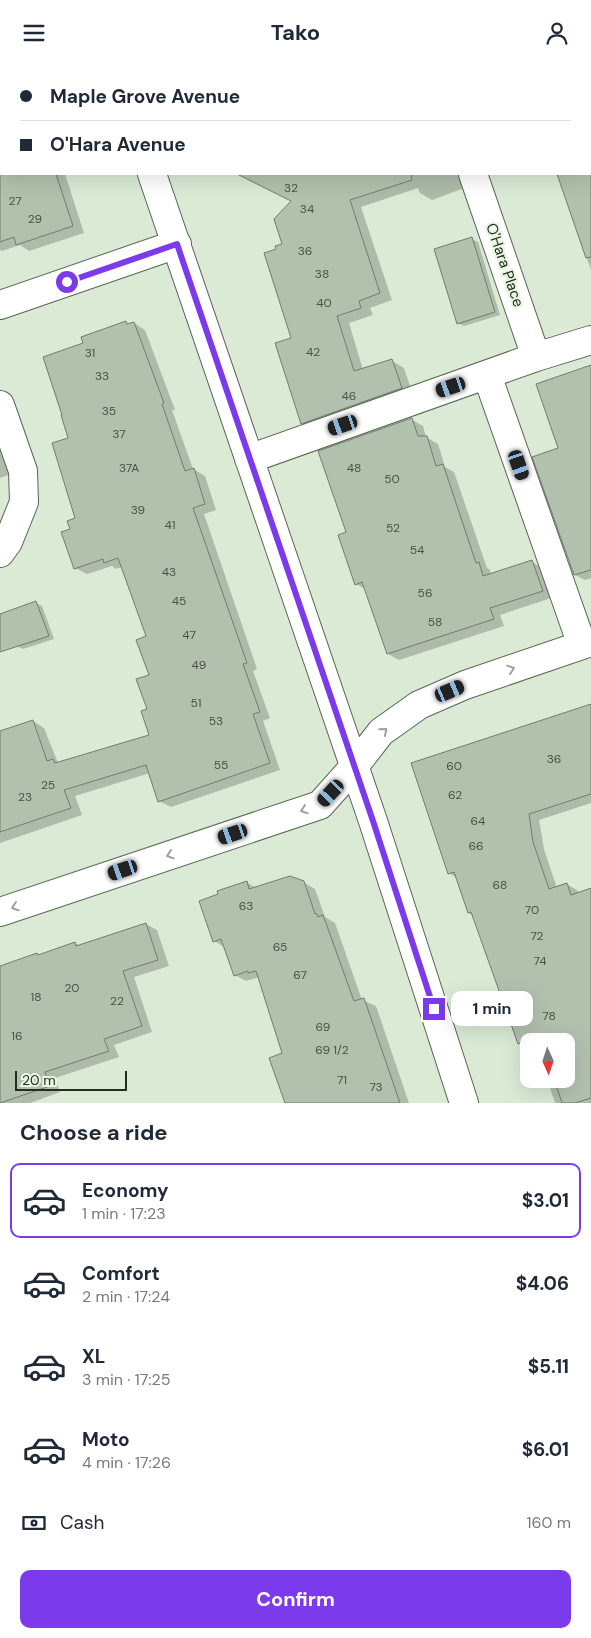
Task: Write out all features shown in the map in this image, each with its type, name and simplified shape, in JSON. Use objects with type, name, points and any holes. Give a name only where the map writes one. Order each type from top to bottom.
[{"type":"street","points":[[152,175],[376,831],[464,1103]]},
{"type":"street","name":"O'Hara Place","points":[[473,175],[536,357]]},
{"type":"street","points":[[0,305],[177,244]]},
{"type":"street","points":[[249,459],[536,357],[591,340]]},
{"type":"street","points":[[0,912],[320,805],[354,768],[381,732],[419,705],[465,685],[587,644],[487,375]]},
{"type":"street","points":[[0,405],[23,471],[24,502],[8,542],[0,553]]},
{"type":"building","points":[[0,175],[56,175],[73,226],[16,245],[14,237],[0,242]]},
{"type":"building","points":[[239,175],[411,175],[412,180],[350,200],[380,293],[359,301],[361,308],[337,316],[354,371],[392,359],[402,388],[301,424],[275,343],[291,338],[264,253],[276,249],[275,246],[282,244],[274,219],[291,201]]},
{"type":"building","points":[[557,175],[591,175],[591,257],[586,258]]},
{"type":"building","points":[[472,237],[495,312],[457,324],[434,249]]},
{"type":"building","points":[[126,321],[127,324],[134,322],[164,403],[162,404],[185,471],[194,468],[205,504],[193,508],[247,663],[243,664],[260,712],[253,714],[270,763],[158,802],[146,765],[64,790],[71,808],[0,832],[0,731],[33,720],[47,761],[53,759],[55,763],[149,735],[141,711],[147,709],[136,679],[149,675],[136,640],[146,636],[118,558],[104,563],[103,559],[74,569],[61,532],[70,529],[67,521],[75,518],[52,443],[68,438],[43,357],[83,343],[81,337]]},
{"type":"building","points":[[591,365],[591,570],[574,575],[532,457],[558,448],[536,384]]},
{"type":"building","points":[[412,418],[418,436],[427,436],[436,466],[443,464],[476,563],[479,562],[483,576],[532,560],[543,591],[490,608],[494,619],[387,654],[362,582],[355,585],[338,535],[346,532],[318,451]]},
{"type":"building","points":[[36,601],[49,636],[0,652],[0,614]]},
{"type":"building","points":[[591,704],[591,794],[529,814],[533,842],[549,889],[567,883],[571,895],[591,888],[591,1098],[575,1103],[562,1103],[557,1088],[575,1088],[575,1033],[520,1033],[520,1043],[518,1044],[471,912],[468,913],[454,872],[448,874],[411,763]]},
{"type":"building","points":[[290,876],[304,881],[315,914],[318,917],[323,915],[354,1001],[364,998],[400,1103],[285,1103],[269,1058],[282,1053],[256,971],[248,973],[248,971],[234,976],[221,939],[213,942],[199,901],[218,894],[217,891],[247,881],[249,889]]},
{"type":"building","points":[[146,923],[158,960],[123,971],[142,1026],[104,1039],[109,1051],[45,1072],[50,1086],[0,1103],[0,966],[75,942],[76,946]]},
{"type":"route","points":[[67,282],[177,244],[373,821],[434,1009]]}]
